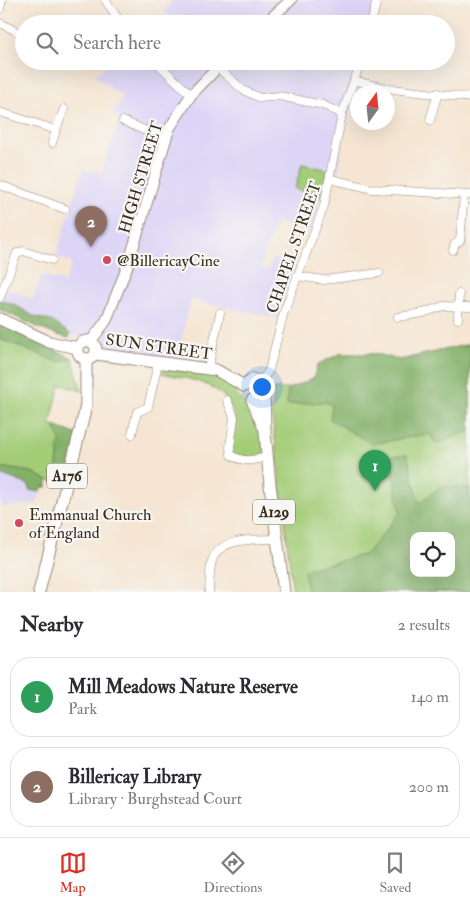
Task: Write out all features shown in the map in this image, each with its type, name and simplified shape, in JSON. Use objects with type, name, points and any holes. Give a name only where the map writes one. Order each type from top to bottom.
[{"type":"main road","points":[[274,15],[291,0]]},
{"type":"main road","name":"HIGH STREET","points":[[91,341],[106,321],[129,262],[165,139],[175,118],[191,95],[215,70]]},
{"type":"main road","points":[[0,319],[49,342],[78,348]]},
{"type":"main road","points":[[83,341],[91,341],[96,346],[91,356],[80,356],[78,348],[83,341]]},
{"type":"main road","name":"SUN STREET","points":[[91,356],[208,369],[224,373],[244,386]]},
{"type":"main road","name":"A176","points":[[39,592],[86,404],[91,356]]},
{"type":"main road","points":[[244,386],[253,380],[263,388],[258,400],[252,400]]},
{"type":"main road","name":"A129","points":[[244,386],[244,395],[252,400],[265,432]]},
{"type":"main road","name":"A129","points":[[263,388],[265,432],[284,592]]},
{"type":"street","points":[[0,9],[2,0]]},
{"type":"street","points":[[105,0],[116,15]]},
{"type":"street","points":[[373,15],[377,0]]},
{"type":"street","points":[[0,23],[15,30]]},
{"type":"street","points":[[165,70],[191,95]]},
{"type":"street","points":[[226,70],[243,90],[257,96],[263,98],[279,96],[323,105],[342,114]]},
{"type":"street","name":"CHAPEL STREET","points":[[263,388],[296,276],[314,233],[331,179],[342,114],[358,70]]},
{"type":"street","points":[[354,80],[392,90],[438,93],[470,98]]},
{"type":"street","points":[[430,120],[438,93]]},
{"type":"street","points":[[52,143],[64,109]]},
{"type":"street","points":[[0,112],[56,130]]},
{"type":"street","points":[[123,121],[165,139]]},
{"type":"street","points":[[331,179],[373,189],[467,195],[460,241],[454,244],[453,250]]},
{"type":"street","points":[[0,184],[65,209]]},
{"type":"street","points":[[0,297],[17,254],[23,251],[52,260]]},
{"type":"street","points":[[296,276],[324,280],[379,273]]},
{"type":"street","points":[[458,319],[459,294]]},
{"type":"street","points":[[398,316],[423,313],[443,306],[470,307]]},
{"type":"street","points":[[208,369],[220,313]]},
{"type":"street","points":[[132,434],[137,412],[148,407],[158,363]]},
{"type":"street","points":[[227,400],[234,417],[230,448],[231,455],[238,460],[268,457]]},
{"type":"street","points":[[209,592],[212,558],[223,546],[249,541],[278,539]]},
{"type":"shaded area","points":[[174,0],[377,0],[373,15],[167,15],[163,11]]},
{"type":"shaded area","points":[[101,70],[360,70],[356,85],[350,85],[350,111],[338,173],[302,164],[295,189],[321,197],[311,232],[290,227],[276,221],[260,267],[269,269],[272,259],[295,264],[278,318],[190,300],[177,361],[107,352],[91,341],[70,334],[52,322],[35,317],[15,305],[0,300],[4,288],[33,299],[42,275],[65,282],[72,263],[56,256],[83,169],[101,174],[120,118],[113,113],[123,97],[95,76]]},
{"type":"shaded area","points":[[0,469],[47,480],[40,492],[37,504],[0,507]]},
{"type":"green space","points":[[302,164],[329,170],[321,197],[295,189]]},
{"type":"green space","points":[[0,300],[15,305],[35,317],[52,321],[70,334],[69,338],[42,329],[0,310]]},
{"type":"green space","points":[[0,321],[72,358],[58,362],[0,339]]},
{"type":"green space","points":[[0,329],[72,358],[82,391],[60,385],[50,425],[78,435],[65,484],[0,469]]},
{"type":"green space","points":[[470,344],[470,592],[293,592],[272,413],[274,389],[288,389],[313,379],[318,364],[340,354],[377,354],[400,360]]},
{"type":"green space","points":[[470,344],[470,431],[436,444],[430,434],[372,444],[330,419],[332,405],[325,402],[287,405],[288,389],[313,379],[318,364],[340,354],[377,354],[400,360]]},
{"type":"green space","points":[[156,369],[209,373],[226,379],[259,425],[265,458],[231,455],[234,417],[230,405],[223,396],[204,384],[156,372]]},
{"type":"green space","points":[[54,426],[78,435],[66,479],[56,473],[60,440]]},
{"type":"green space","points":[[407,454],[419,503],[442,486],[470,488],[470,592],[307,592],[304,570],[366,554],[400,513],[390,456]]},
{"type":"green space","points":[[0,467],[32,472],[47,480],[47,487],[42,487],[40,492],[29,490],[29,485],[0,474]]},
{"type":"place","name":"Billericay Library","points":[[91,247]]},
{"type":"place","name":"@BillericayCine","points":[[107,260]]},
{"type":"place","name":"Mill Meadows Nature Reserve","points":[[375,491]]},
{"type":"place","name":"Emmanual Church of England","points":[[19,523]]}]
